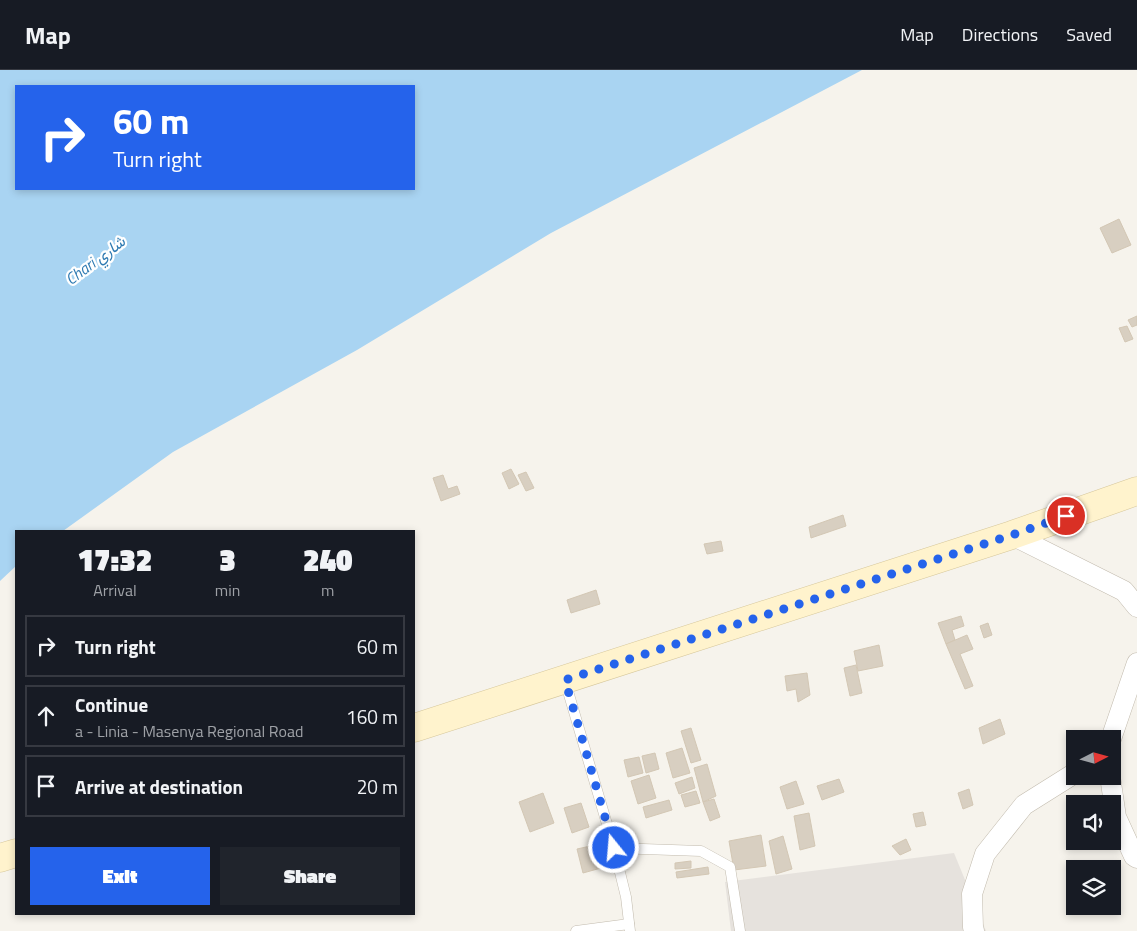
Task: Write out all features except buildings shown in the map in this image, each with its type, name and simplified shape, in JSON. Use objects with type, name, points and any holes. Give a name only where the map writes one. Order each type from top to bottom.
[{"type":"main road","points":[[415,728],[1012,535],[1137,491]]},
{"type":"main road","points":[[0,858],[15,853]]},
{"type":"street","points":[[1012,535],[1124,591],[1137,607]]},
{"type":"street","points":[[1114,730],[1137,663]]},
{"type":"street","points":[[974,931],[972,894],[985,854],[1024,805],[1066,779]]},
{"type":"street","points":[[1111,785],[1116,817],[1134,856],[1137,858]]},
{"type":"lane","points":[[565,680],[614,848],[626,898],[630,927],[576,931]]},
{"type":"lane","points":[[614,848],[701,851],[730,867],[740,931]]},
{"type":"shaded area","points":[[954,853],[986,931],[731,931],[725,882]]},
{"type":"water","name":"Chari شاري","points":[[0,70],[862,70],[551,233],[357,350],[173,452],[64,530],[15,530],[15,567],[0,581]]},
{"type":"route","points":[[614,848],[565,680],[1066,516]]}]
